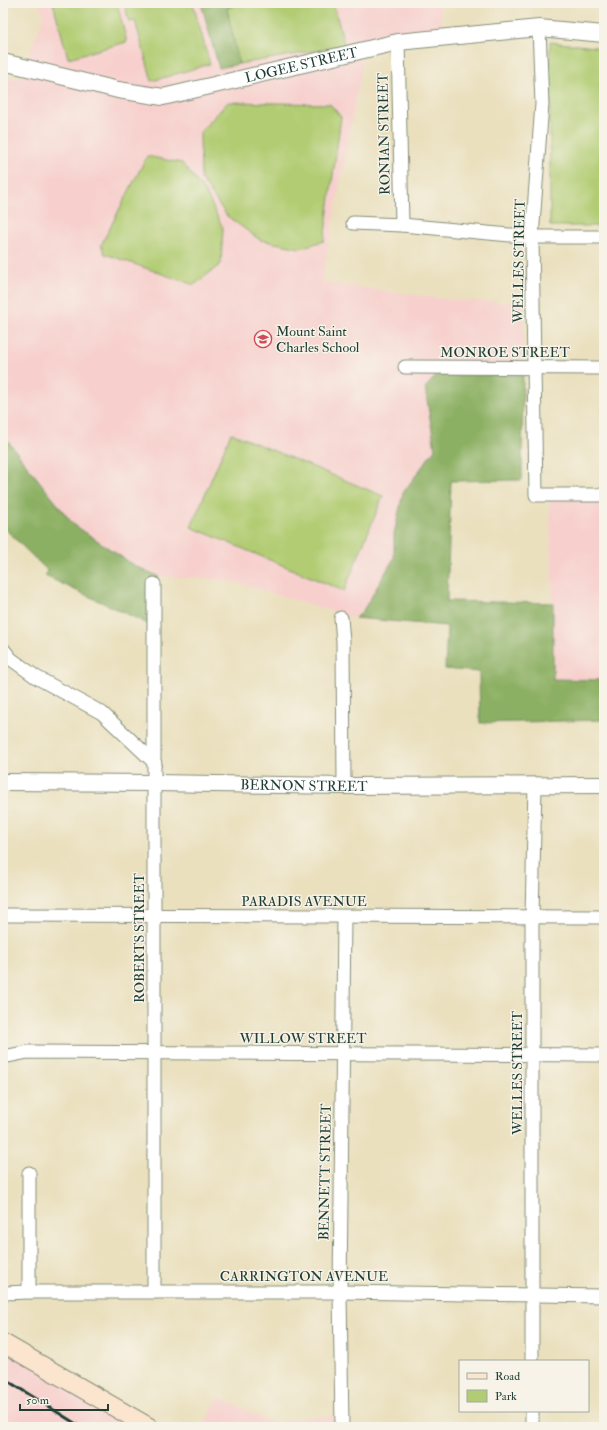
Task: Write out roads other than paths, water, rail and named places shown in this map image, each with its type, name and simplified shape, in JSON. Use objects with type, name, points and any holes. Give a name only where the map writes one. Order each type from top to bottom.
[{"type":"main road","points":[[3,1343],[149,1427]]},
{"type":"street","name":"LOGEE STREET","points":[[3,62],[118,90],[163,97],[398,42],[539,28],[604,34]]},
{"type":"street","name":"WELLES STREET","points":[[539,28],[542,104],[532,237],[536,495],[604,495]]},
{"type":"street","name":"RONIAN STREET","points":[[398,42],[402,225]]},
{"type":"street","points":[[353,223],[402,225],[532,237],[604,237]]},
{"type":"street","name":"MONROE STREET","points":[[405,367],[604,368]]},
{"type":"street","name":"ROBERTS STREET","points":[[154,584],[154,1292]]},
{"type":"street","points":[[341,618],[343,641],[344,786]]},
{"type":"street","points":[[3,649],[11,659],[36,677],[102,713],[155,763]]},
{"type":"street","name":"BERNON STREET","points":[[3,782],[344,786],[604,785]]},
{"type":"street","name":"WELLES STREET","points":[[532,1360],[532,916],[535,785]]},
{"type":"street","name":"PARADIS AVENUE","points":[[3,915],[604,917]]},
{"type":"street","name":"BENNETT STREET","points":[[342,1427],[340,1292],[344,917]]},
{"type":"street","name":"WILLOW STREET","points":[[3,1057],[28,1052],[604,1055]]},
{"type":"street","points":[[29,1173],[29,1292]]},
{"type":"street","name":"CARRINGTON AVENUE","points":[[3,1293],[340,1292],[604,1296]]},
{"type":"street","points":[[532,1412],[532,1427]]},
{"type":"railway","points":[[3,1378],[81,1427]]},
{"type":"place","name":"Mount Saint Charles School","points":[[263,339]]}]
